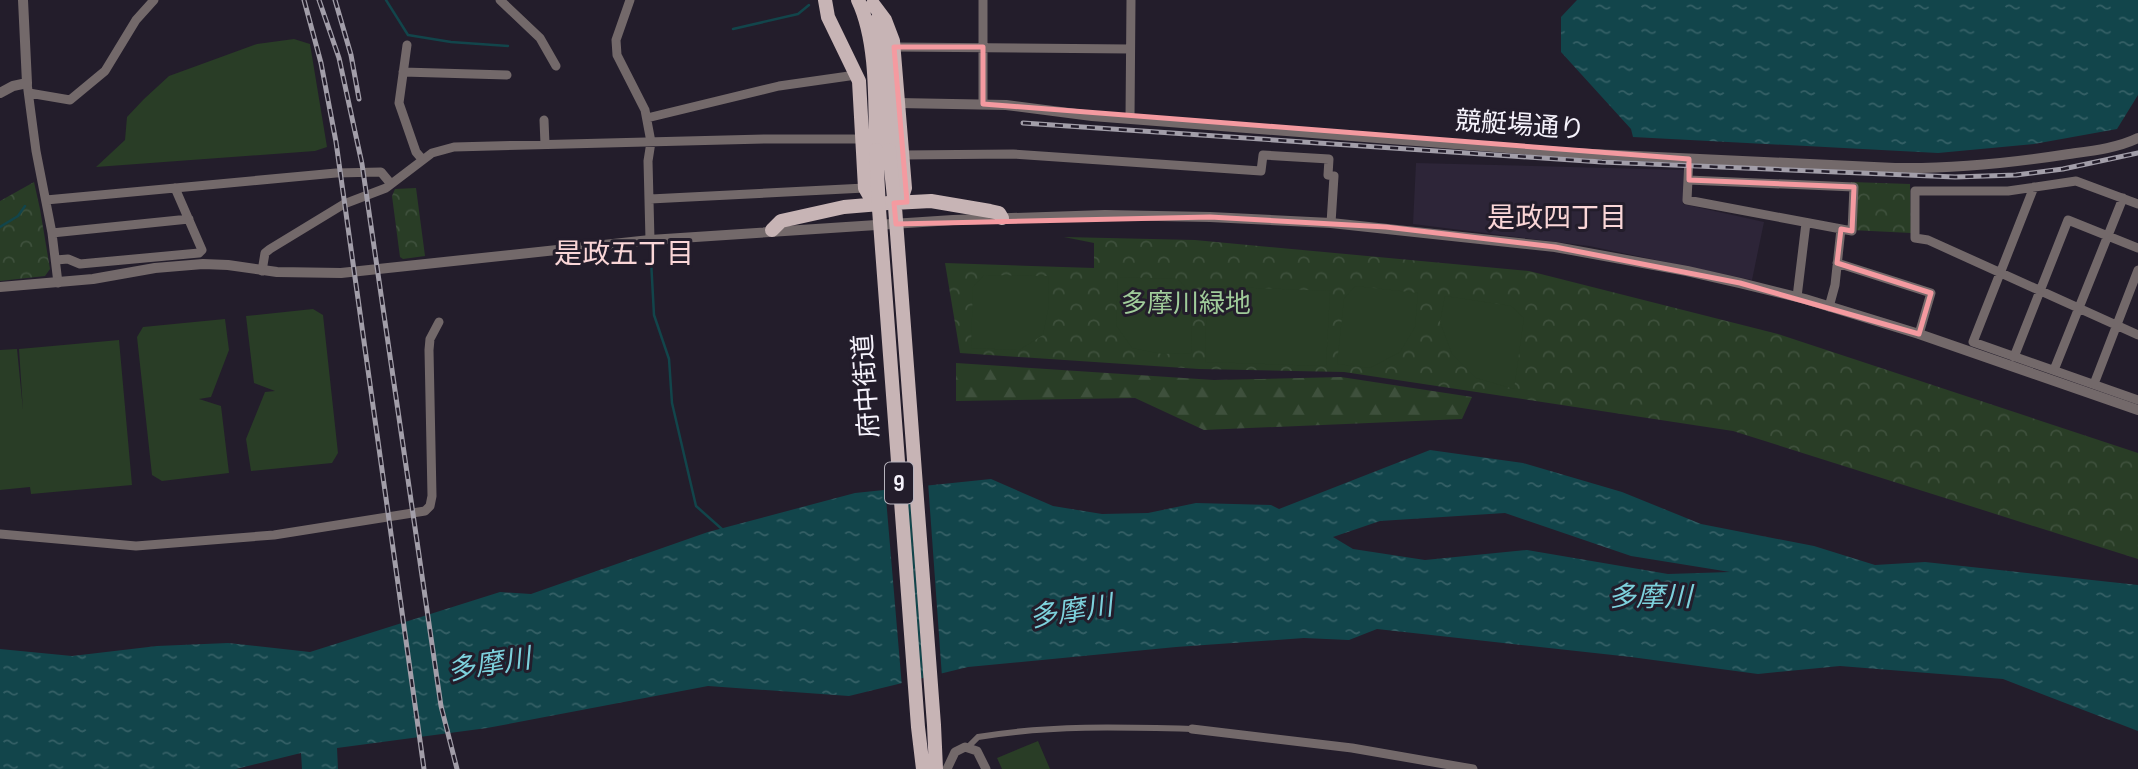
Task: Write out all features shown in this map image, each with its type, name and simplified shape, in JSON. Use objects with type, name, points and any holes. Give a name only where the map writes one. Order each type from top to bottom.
[{"type":"main road","points":[[825,0],[828,16],[859,81],[864,139],[880,201]]},
{"type":"main road","name":"府中街道","points":[[858,0],[866,16],[871,39],[889,152]]},
{"type":"main road","points":[[872,2],[889,28],[894,47],[898,103],[889,152],[905,188],[918,201]]},
{"type":"main road","name":"府中街道","points":[[872,2],[881,29],[889,152],[880,201],[880,232],[918,727],[936,769]]},
{"type":"main road","points":[[772,230],[781,221],[902,196],[905,188]]},
{"type":"main road","points":[[880,201],[931,201],[999,213],[1002,218]]},
{"type":"main road","name":"府中街道","points":[[880,201],[897,231],[934,725],[923,769]]},
{"type":"street","points":[[23,0],[28,88],[58,283]]},
{"type":"street","points":[[0,93],[13,86],[70,100],[105,71],[136,20],[154,0]]},
{"type":"street","points":[[500,0],[540,38],[556,66]]},
{"type":"street","points":[[630,0],[616,40],[617,55],[647,118],[651,142],[648,161],[650,240]]},
{"type":"street","points":[[983,0],[983,104]]},
{"type":"street","points":[[1130,118],[1131,0]]},
{"type":"street","points":[[407,45],[400,103],[416,152],[422,159]]},
{"type":"street","points":[[894,47],[1130,49]]},
{"type":"street","points":[[403,72],[507,75]]},
{"type":"street","points":[[647,118],[779,86],[856,75]]},
{"type":"street","name":"競艇場通り","points":[[898,103],[983,104],[1516,149],[1895,168],[1941,168],[2018,161],[2084,152],[2124,144],[2138,138]]},
{"type":"street","points":[[544,120],[545,144]]},
{"type":"street","points":[[262,271],[265,253],[276,245],[344,204],[371,195],[391,184],[432,153],[454,147],[864,139]]},
{"type":"street","points":[[889,152],[1013,154],[1261,171],[1263,155],[1329,159],[1328,175],[1334,176],[1331,223]]},
{"type":"street","points":[[1688,180],[1854,187],[1852,231],[1687,200],[1689,159]]},
{"type":"street","points":[[46,200],[377,171],[391,184]]},
{"type":"street","points":[[2137,202],[2076,181],[2008,191],[1915,191],[1915,238],[1928,240],[2138,335]]},
{"type":"street","points":[[2034,187],[1973,342],[2137,401]]},
{"type":"street","points":[[56,260],[68,259],[80,264],[199,253],[202,250],[175,188]]},
{"type":"street","points":[[2054,370],[2123,198]]},
{"type":"street","points":[[650,199],[880,201]]},
{"type":"street","points":[[0,288],[58,283],[176,266],[228,265],[262,271],[341,273],[650,240],[772,230],[897,231],[1002,218],[1171,216],[1331,223],[1452,234],[1583,251],[1687,271],[1829,307],[2137,401]]},
{"type":"street","points":[[52,233],[188,219]]},
{"type":"street","points":[[2014,357],[2068,220],[2138,248]]},
{"type":"street","points":[[1797,298],[1806,223]]},
{"type":"street","points":[[1829,307],[1835,285],[1841,229]]},
{"type":"street","points":[[1837,263],[1931,293],[1919,334]]},
{"type":"street","points":[[2094,384],[2138,270]]},
{"type":"street","points":[[0,534],[136,546],[274,535],[425,511],[430,506],[432,496],[429,351],[430,339],[439,322]]},
{"type":"street","points":[[968,747],[978,737],[1033,730],[1192,729],[1352,748],[1473,769]]},
{"type":"street","points":[[947,769],[955,752],[968,747],[976,751],[986,769]]},
{"type":"highlighted area","points":[[894,47],[983,47],[983,104],[1689,159],[1689,180],[1854,187],[1852,231],[1841,229],[1837,263],[1931,293],[1919,334],[1740,283],[1555,247],[1386,227],[1210,217],[896,224],[894,203],[907,202]]},
{"type":"shaded area","points":[[1416,163],[1684,170],[1683,204],[1764,222],[1752,280],[1589,246],[1413,224]]},
{"type":"green space","points":[[294,39],[310,44],[327,147],[315,151],[96,167],[125,140],[127,117],[169,76],[257,44]]},
{"type":"green space","points":[[34,182],[50,269],[45,276],[0,281],[0,201]]},
{"type":"green space","points":[[1851,182],[1910,184],[1911,233],[1851,230]]},
{"type":"green space","points":[[416,188],[425,256],[403,259],[400,257],[392,196],[395,189]]},
{"type":"green space","name":"多摩川緑地","points":[[1064,237],[1195,240],[1529,271],[1778,334],[2138,453],[2138,559],[1733,431],[1344,372],[1199,369],[960,353],[945,263],[1094,268],[1094,243]]},
{"type":"green space","points":[[984,275],[1048,276],[1049,305],[1043,335],[1019,350],[971,348],[973,287]]},
{"type":"green space","points":[[1118,277],[1178,279],[1192,295],[1191,353],[1162,354],[1132,348],[1116,325]]},
{"type":"green space","points":[[1207,286],[1330,291],[1326,366],[1205,362]]},
{"type":"green space","points":[[1355,286],[1418,293],[1415,327],[1400,352],[1370,368],[1337,364],[1344,299]]},
{"type":"green space","points":[[1445,296],[1511,306],[1524,318],[1514,389],[1476,378],[1452,354],[1440,322]]},
{"type":"green space","points":[[313,309],[323,315],[338,453],[332,463],[251,471],[246,439],[265,392],[275,391],[254,383],[246,316]]},
{"type":"green space","points":[[225,319],[229,350],[211,397],[199,399],[221,406],[229,473],[162,481],[152,475],[137,337],[143,327]]},
{"type":"green space","points":[[119,340],[132,485],[31,494],[30,487],[0,490],[0,350],[17,349],[23,410],[19,349]]},
{"type":"green space","points":[[956,363],[1214,380],[1341,377],[1472,397],[1462,419],[1204,430],[1135,398],[956,401]]},
{"type":"green space","points":[[1038,741],[1050,769],[1002,769],[997,758]]},
{"type":"water","points":[[1577,0],[2138,0],[2138,95],[2117,129],[2034,144],[1938,153],[1633,137],[1631,129],[1561,52],[1561,17]]},
{"type":"water","name":"多摩川","points":[[1430,450],[1523,463],[1622,492],[1701,524],[1814,546],[1875,565],[1925,562],[2138,585],[2138,731],[2003,679],[1840,666],[1758,674],[1377,629],[1349,640],[1304,638],[1176,647],[968,667],[849,696],[708,686],[487,728],[337,748],[338,769],[302,769],[301,753],[236,769],[0,769],[0,649],[72,656],[157,646],[228,643],[310,652],[500,592],[531,594],[708,532],[855,493],[991,479],[1053,506],[1102,514],[1148,513],[1196,503],[1271,505],[1279,509]],"holes":[[[1505,513],[1631,556],[1730,572],[1668,574],[1527,550],[1425,560],[1353,549],[1333,537],[1380,521]]]},
{"type":"pier","points":[[928,482],[942,677],[924,681],[909,484]]},
{"type":"pier","points":[[905,484],[919,682],[902,687],[885,486]]},
{"type":"waterway","points":[[386,0],[408,35],[451,42],[508,46]]},
{"type":"waterway","points":[[733,29],[798,14],[809,5]]},
{"type":"waterway","points":[[0,227],[18,216],[25,206]]},
{"type":"waterway","points":[[651,260],[654,315],[669,359],[672,403],[696,506],[723,530]]},
{"type":"railway","points":[[304,0],[321,63],[336,142],[424,769]]},
{"type":"railway","points":[[319,0],[339,58],[362,164],[441,706],[457,769]]},
{"type":"railway","points":[[335,0],[351,55],[359,99]]},
{"type":"railway","points":[[1023,123],[1602,162],[1955,177],[2016,175],[2063,169],[2138,153]]},
{"type":"district","name":"是政四丁目","points":[[1557,218]]},
{"type":"district","name":"是政五丁目","points":[[624,254]]}]
